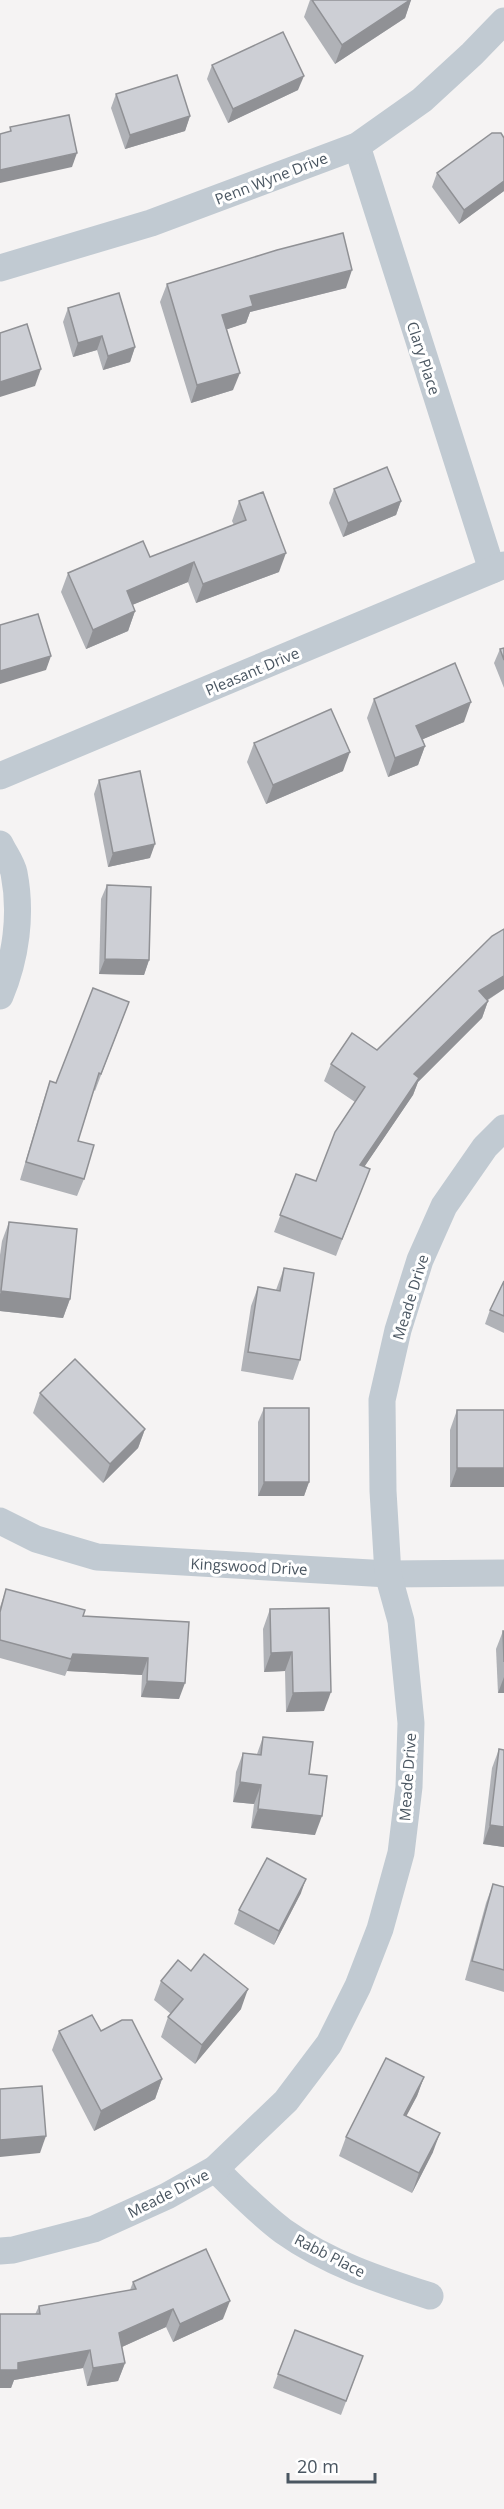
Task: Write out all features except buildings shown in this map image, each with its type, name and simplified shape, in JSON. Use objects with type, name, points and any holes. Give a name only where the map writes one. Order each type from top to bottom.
[{"type":"street","name":"Penn Wyne Drive","points":[[0,268],[151,223],[357,146],[422,100],[504,21]]},
{"type":"street","name":"Clary Place","points":[[357,146],[498,568]]},
{"type":"street","name":"Pleasant Drive","points":[[0,776],[498,568]]},
{"type":"street","points":[[0,844],[14,871],[18,925],[9,975],[0,996]]},
{"type":"street","name":"Meade Drive","points":[[0,2251],[13,2250],[94,2229],[167,2196],[215,2169],[286,2101],[329,2044],[358,1986],[380,1929],[401,1853],[409,1787],[410,1733],[401,1621],[388,1574],[383,1491],[382,1400],[398,1330],[420,1260],[444,1206],[485,1147],[504,1128]]},
{"type":"street","name":"Kingswood Drive","points":[[0,1521],[36,1539],[97,1557],[388,1574],[504,1573]]},
{"type":"street","name":"Rabb Place","points":[[215,2169],[283,2230],[325,2257],[376,2279],[430,2296]]}]
